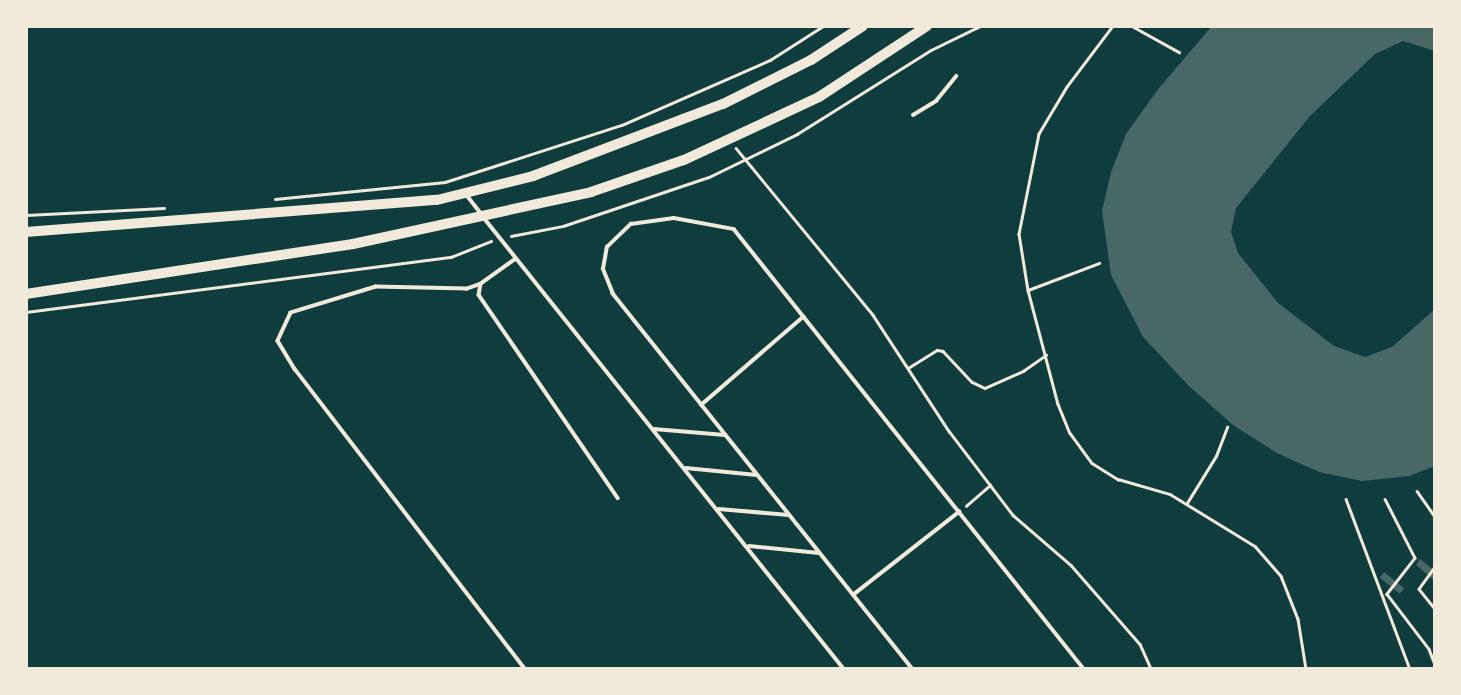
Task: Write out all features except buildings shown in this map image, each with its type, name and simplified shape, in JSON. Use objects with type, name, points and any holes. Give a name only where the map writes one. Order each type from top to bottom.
[{"type":"main road","points":[[26,232],[437,200],[533,176],[723,104],[811,60],[863,26]]},
{"type":"main road","points":[[26,294],[353,244],[591,192],[684,160],[841,85],[927,26]]},
{"type":"lane","points":[[913,115],[936,101],[956,76]]},
{"type":"lane","points":[[465,193],[749,546],[844,669]]},
{"type":"lane","points":[[912,669],[613,294],[603,269],[607,247],[631,224],[674,218],[734,229],[1084,669]]},
{"type":"lane","points":[[516,259],[481,284],[467,289],[376,287],[291,313],[278,341],[295,369],[525,669]]},
{"type":"lane","points":[[481,284],[479,295],[618,498]]},
{"type":"lane","points":[[701,405],[803,316]]},
{"type":"lane","points":[[654,429],[725,435]]},
{"type":"lane","points":[[686,468],[757,475]]},
{"type":"lane","points":[[719,509],[789,515]]},
{"type":"lane","points":[[853,595],[959,512]]},
{"type":"lane","points":[[749,546],[819,553]]},
{"type":"path","points":[[263,200],[445,182],[622,125],[770,60],[823,26]]},
{"type":"path","points":[[26,312],[451,257],[500,239],[599,215],[744,160],[797,134],[931,50],[981,26]]},
{"type":"path","points":[[1113,26],[1067,87],[1039,134],[1019,234],[1028,290],[1046,355],[1070,433],[1092,463],[1118,479],[1187,502],[1255,546],[1281,576],[1298,619],[1306,669]]},
{"type":"path","points":[[1132,26],[1179,52]]},
{"type":"path","points":[[730,137],[744,160],[873,315],[1013,515],[1072,565],[1140,644],[1151,669]]},
{"type":"path","points":[[26,215],[170,207]]},
{"type":"path","points":[[1028,290],[1099,263]]},
{"type":"path","points":[[908,368],[937,349],[978,387],[1008,379],[1046,355]]},
{"type":"path","points":[[1187,502],[1216,456],[1227,427]]},
{"type":"path","points":[[959,512],[990,485]]},
{"type":"path","points":[[1417,491],[1435,517]]},
{"type":"path","points":[[1346,499],[1410,669]]},
{"type":"path","points":[[1385,499],[1415,558],[1387,594],[1429,649],[1435,664]]},
{"type":"path","points":[[1435,567],[1419,589],[1435,609]]}]
